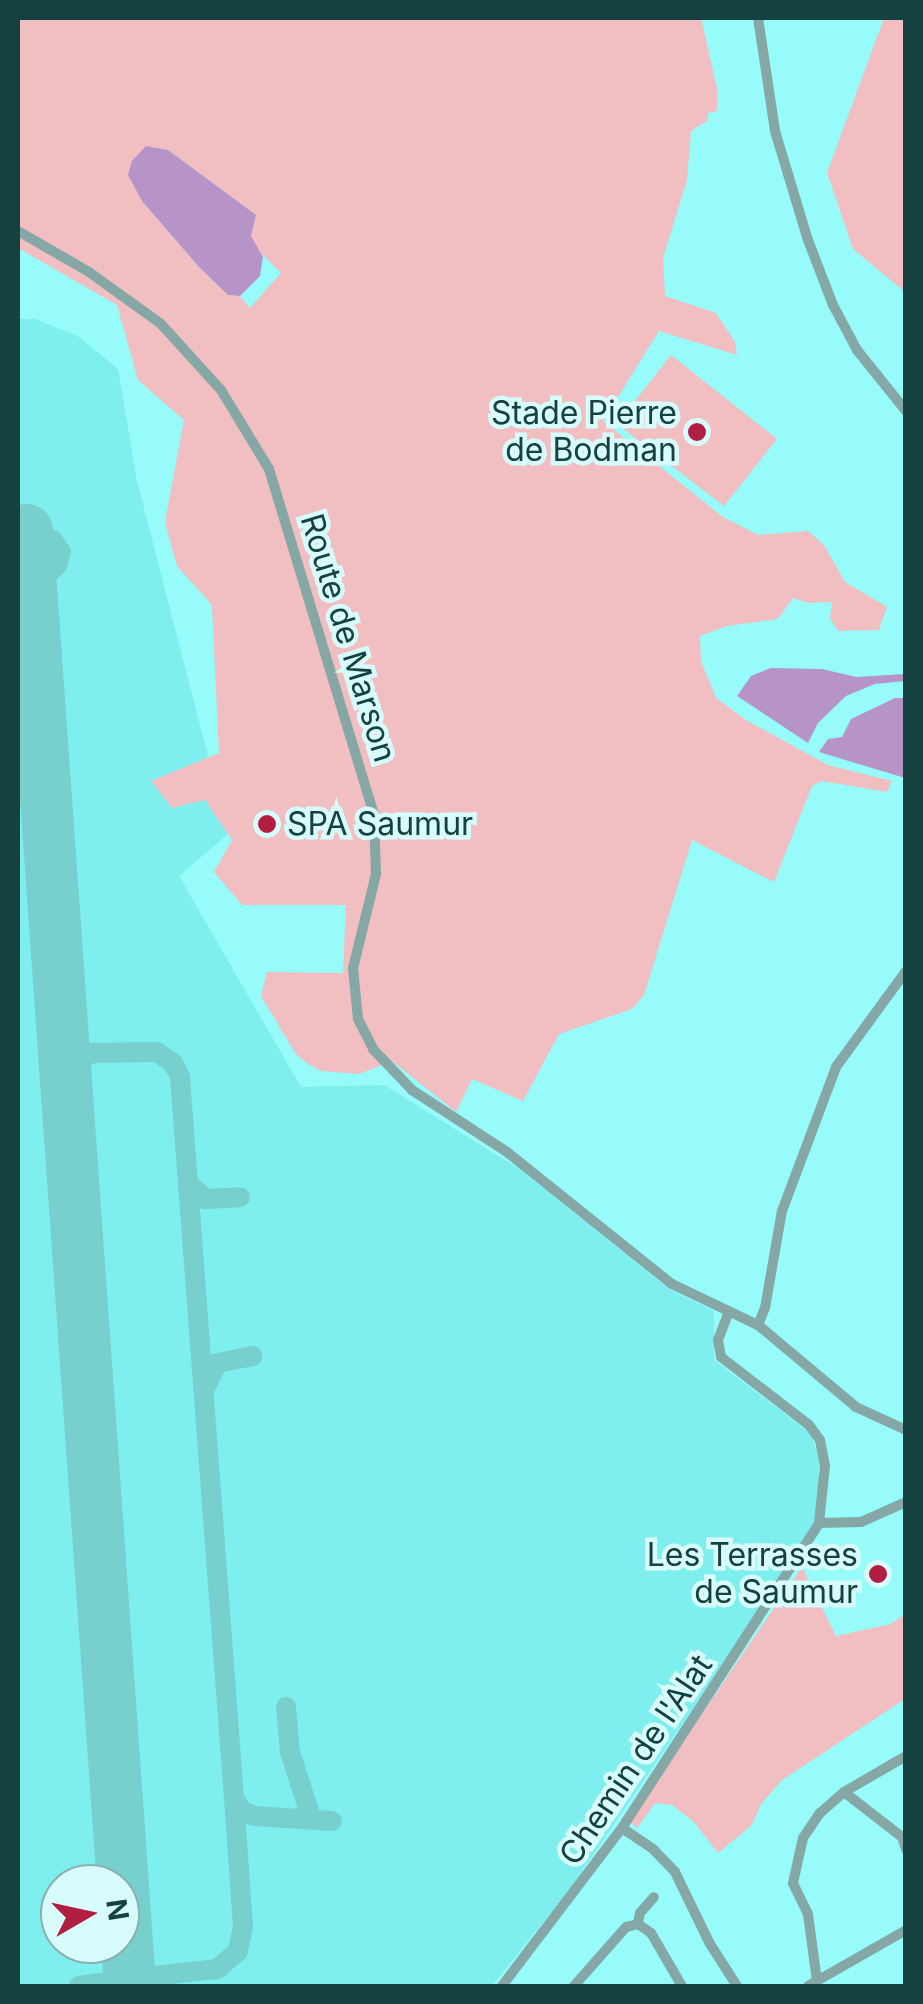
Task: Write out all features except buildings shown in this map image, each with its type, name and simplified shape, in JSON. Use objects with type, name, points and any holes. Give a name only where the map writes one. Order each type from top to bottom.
[{"type":"street","points":[[758,18],[775,131],[808,240],[833,305],[857,350],[906,411]]},
{"type":"street","name":"Route de Marson","points":[[18,231],[89,272],[161,324],[221,390],[268,469],[374,814],[376,874],[352,968],[358,1019],[372,1049],[412,1090],[507,1152],[672,1284],[758,1325],[856,1407],[906,1430]]},
{"type":"street","points":[[758,1325],[766,1308],[782,1211],[836,1068],[906,971]]},
{"type":"street","name":"Chemin de l'Alat","points":[[502,1986],[622,1828],[820,1523],[825,1466],[820,1440],[809,1426],[721,1357],[718,1340],[729,1311]]},
{"type":"street","points":[[820,1523],[861,1522],[906,1502]]},
{"type":"street","points":[[906,1756],[844,1792],[820,1813],[802,1838],[793,1882],[808,1914],[812,1984],[906,1930]]},
{"type":"street","points":[[844,1792],[902,1837],[906,1850]]},
{"type":"street","points":[[622,1828],[654,1849],[675,1872],[710,1944],[737,1986]]},
{"type":"street","points":[[638,1924],[640,1913],[654,1897]]},
{"type":"street","points":[[574,1986],[626,1927],[638,1924],[651,1933],[677,1983]]},
{"type":"shaded area","points":[[18,18],[701,18],[718,93],[717,111],[708,113],[707,121],[691,131],[687,180],[663,258],[665,296],[716,313],[735,342],[737,355],[659,331],[603,421],[723,517],[758,535],[808,531],[824,545],[845,582],[887,607],[879,630],[838,631],[830,618],[832,602],[808,603],[793,598],[778,619],[727,626],[700,636],[701,661],[716,698],[746,720],[828,765],[892,781],[887,792],[822,781],[812,786],[774,882],[692,840],[644,995],[632,1009],[559,1034],[523,1101],[472,1079],[456,1112],[392,1061],[359,1074],[321,1071],[308,1064],[296,1054],[261,996],[267,972],[343,973],[346,905],[242,905],[214,872],[232,840],[205,800],[172,808],[151,781],[219,753],[212,605],[177,566],[165,522],[184,420],[138,380],[117,305],[18,248]],"holes":[[[146,146],[168,150],[256,215],[251,236],[255,247],[281,273],[250,308],[240,296],[228,295],[199,267],[142,201]]]},
{"type":"shaded area","points":[[884,18],[905,18],[905,292],[853,249],[827,173]]},
{"type":"shaded area","points":[[146,146],[168,150],[256,215],[251,236],[263,257],[260,276],[240,296],[228,295],[199,267],[142,201],[128,175],[132,161]]},
{"type":"shaded area","points":[[18,319],[35,319],[79,337],[118,369],[137,481],[228,834],[179,876],[301,1087],[384,1085],[521,1170],[669,1289],[714,1311],[714,1360],[811,1434],[819,1459],[818,1504],[810,1536],[572,1886],[492,1986],[18,1986]]},
{"type":"shaded area","name":"Stade Pierre de Bodman","points":[[671,355],[777,439],[724,506],[617,424]]},
{"type":"shaded area","points":[[771,668],[822,669],[856,677],[905,674],[905,681],[875,684],[846,696],[818,723],[808,743],[737,696],[751,676]]},
{"type":"shaded area","points":[[895,698],[905,698],[905,778],[819,752],[828,739],[842,737],[851,719]]},
{"type":"shaded area","points":[[802,1567],[836,1636],[891,1624],[905,1614],[905,1699],[782,1780],[761,1804],[752,1825],[718,1853],[694,1822],[672,1805],[655,1803],[637,1828],[629,1821]]},
{"type":"taxiway","points":[[28,541],[53,540],[61,552],[57,565],[35,587],[33,611]]},
{"type":"taxiway","points":[[63,1028],[71,1043],[85,1053],[157,1052],[173,1063],[180,1077],[243,1927],[238,1951],[217,1969],[153,1976],[138,1964]]},
{"type":"taxiway","points":[[67,1085],[75,1063],[93,1053]]},
{"type":"taxiway","points":[[188,1183],[205,1199],[240,1197]]},
{"type":"taxiway","points":[[206,1386],[217,1363],[252,1356]]},
{"type":"taxiway","points":[[286,1707],[290,1752],[312,1820]]},
{"type":"taxiway","points":[[234,1798],[242,1811],[254,1816],[332,1821]]},
{"type":"taxiway","points":[[79,1986],[129,1979]]},
{"type":"runway","points":[[27,530],[130,1986]]},
{"type":"place","name":"Stade Pierre de Bodman","points":[[697,432]]},
{"type":"place","name":"SPA Saumur","points":[[267,824]]},
{"type":"place","name":"Les Terrasses de Saumur","points":[[878,1574]]}]
